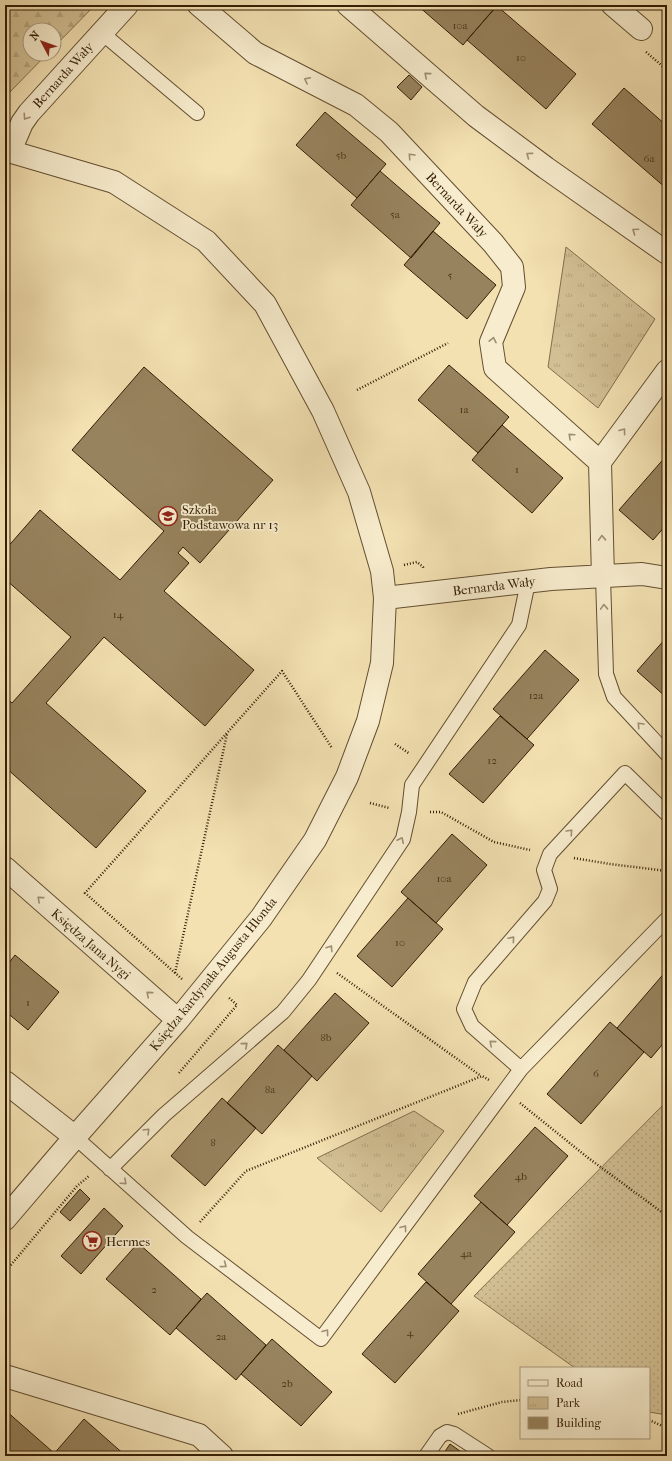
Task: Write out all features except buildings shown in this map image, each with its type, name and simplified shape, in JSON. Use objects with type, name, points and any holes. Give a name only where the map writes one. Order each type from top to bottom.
[{"type":"street","name":"Bernarda Wały","points":[[8,151],[29,113],[127,5]]},
{"type":"street","name":"Bernarda Wały","points":[[198,5],[255,53],[356,105],[389,132],[493,243],[512,267],[514,287],[491,342],[495,368],[600,462]]},
{"type":"street","points":[[348,5],[476,116],[546,168],[667,253]]},
{"type":"street","points":[[613,5],[642,28]]},
{"type":"street","name":"Księdza kardynała Augusta Hlonda","points":[[5,1218],[75,1137],[170,1014],[261,918],[315,840],[347,777],[368,721],[382,663],[385,598],[382,571],[358,492],[323,411],[265,304],[206,240],[114,182],[8,151]]},
{"type":"street","points":[[603,577],[600,462],[667,371]]},
{"type":"street","name":"Bernarda Wały","points":[[385,598],[551,579],[642,574],[667,578]]},
{"type":"street","name":"Księdza Jana Nygi","points":[[5,868],[170,1014]]},
{"type":"street","points":[[5,1082],[75,1137]]},
{"type":"street","points":[[5,1376],[199,1435],[222,1456]]},
{"type":"lane","points":[[102,33],[197,113]]},
{"type":"lane","points":[[603,577],[606,674],[614,698],[667,754]]},
{"type":"lane","points":[[110,1169],[164,1115],[283,1012],[309,980],[403,839],[409,812],[412,785],[519,626],[528,582]]},
{"type":"lane","points":[[521,1069],[472,1026],[464,1009],[475,982],[545,900],[550,888],[544,870],[550,854],[625,773],[667,814]]},
{"type":"lane","points":[[75,1137],[187,1237],[321,1339],[521,1069],[667,918]]},
{"type":"lane","points":[[426,1456],[440,1436],[447,1432],[454,1434],[488,1456]]},
{"type":"path","points":[[656,60],[667,70]]},
{"type":"path","points":[[357,390],[448,343]]},
{"type":"path","points":[[170,1014],[185,981],[85,893],[282,671],[334,750]]},
{"type":"path","points":[[175,973],[227,733]]},
{"type":"path","points":[[321,961],[482,1076],[504,1090],[587,1157],[667,1216]]},
{"type":"path","points":[[187,1237],[246,1171],[482,1076]]},
{"type":"path","points":[[458,1413],[502,1402],[520,1400]]},
{"type":"path","points":[[650,1420],[667,1428]]},
{"type":"green space","points":[[5,5],[95,5],[62,39],[62,22],[22,22],[22,62],[39,62],[9,93],[5,94]]},
{"type":"green space","points":[[566,247],[655,319],[598,408],[548,367]]},
{"type":"green space","points":[[667,1101],[667,1415],[650,1412],[650,1367],[574,1367],[474,1296]]},
{"type":"green space","points":[[414,1111],[444,1131],[381,1212],[317,1158]]},
{"type":"place","name":"Szkoła Podstawowa nr 13","points":[[168,516]]},
{"type":"place","name":"Hermes","points":[[92,1241]]}]
